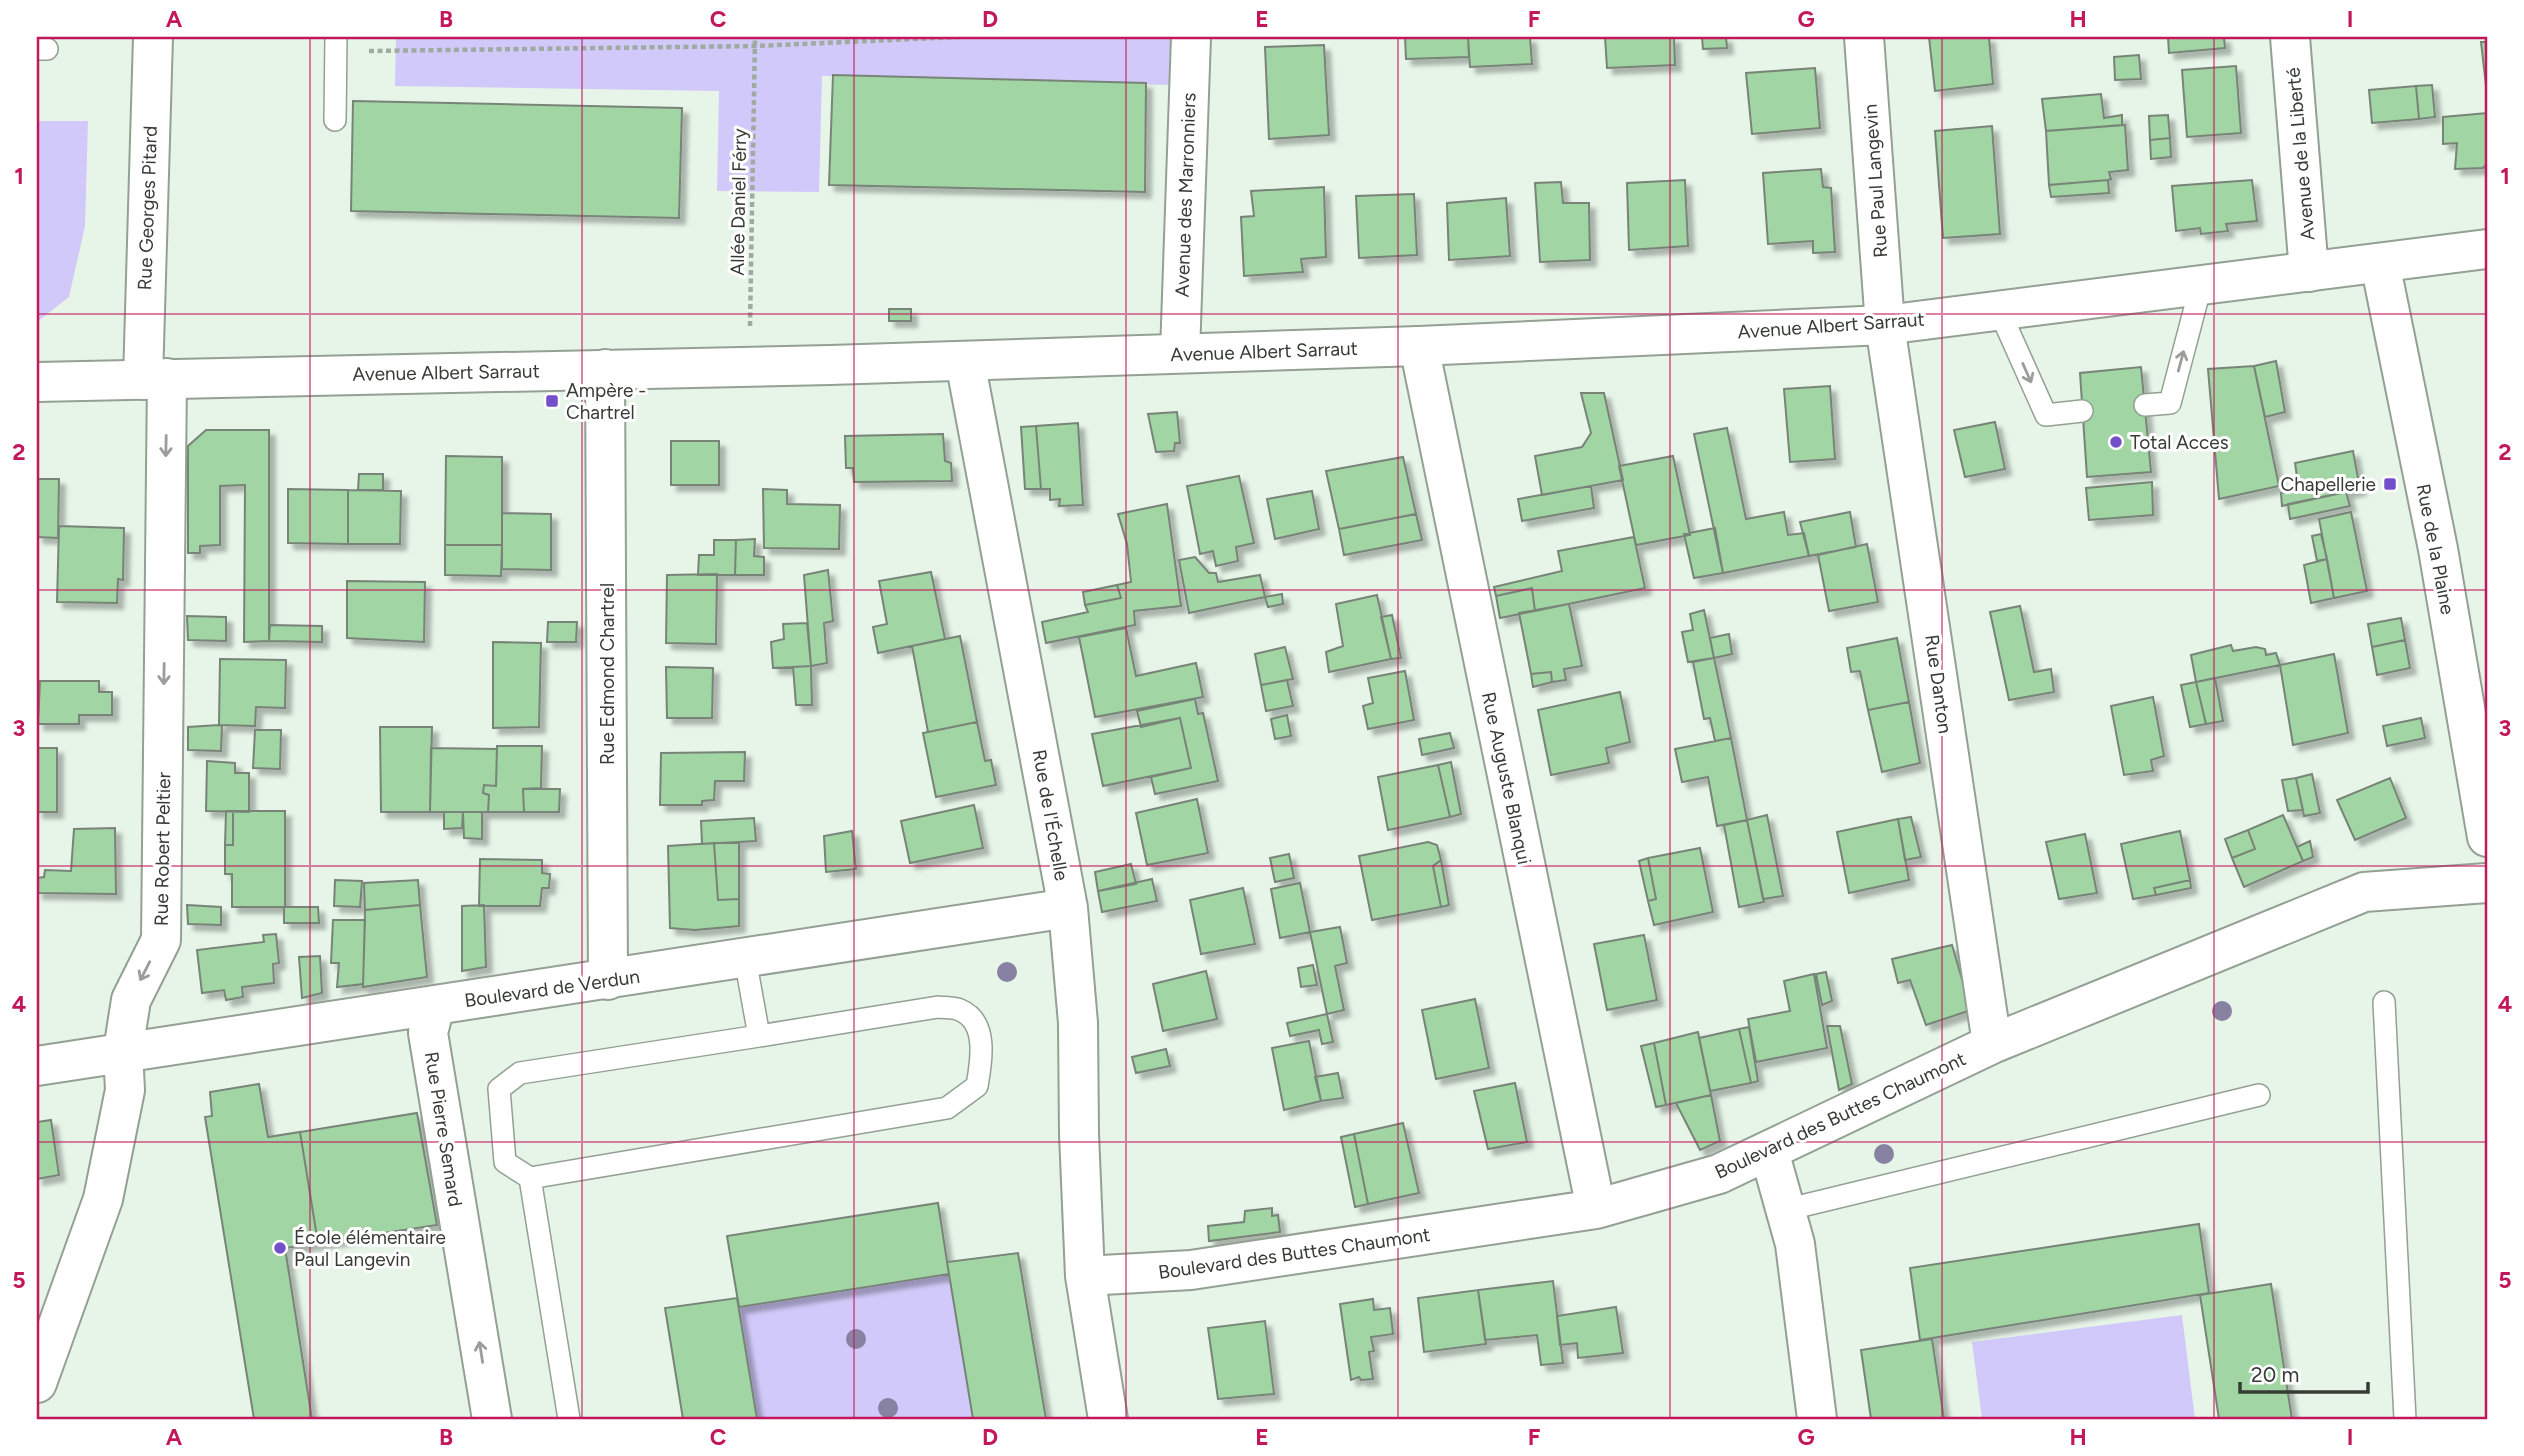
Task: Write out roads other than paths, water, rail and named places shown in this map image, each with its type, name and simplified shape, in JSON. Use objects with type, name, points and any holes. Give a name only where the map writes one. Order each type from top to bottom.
[{"type":"street","name":"Rue Georges Pitard","points":[[153,37],[155,379]]},
{"type":"street","name":"Avenue des Marronniers","points":[[1180,353],[1191,37]]},
{"type":"street","name":"Rue Paul Langevin","points":[[1864,37],[1885,325]]},
{"type":"street","name":"Avenue de la Liberté","points":[[2290,37],[2309,272]]},
{"type":"street","name":"Avenue Albert Sarraut","points":[[37,382],[750,368],[1419,346],[1885,325],[2487,249]]},
{"type":"street","name":"Rue de la Plaine","points":[[2379,263],[2438,549],[2487,837]]},
{"type":"street","name":"Rue Danton","points":[[1885,325],[1992,1044]]},
{"type":"street","name":"Rue Auguste Blanqui","points":[[1419,346],[1596,1209]]},
{"type":"street","name":"Rue de l'Échelle","points":[[965,361],[1068,908],[1078,1023],[1079,1134],[1086,1276],[1108,1419]]},
{"type":"street","name":"Rue Edmond Chartrel","points":[[605,369],[608,980]]},
{"type":"street","name":"Rue Robert Peltier","points":[[37,1383],[103,1199],[125,1090],[123,1051],[131,1000],[161,940],[155,379]]},
{"type":"street","name":"Boulevard des Buttes Chaumont","points":[[1086,1276],[1191,1270],[1596,1209],[1719,1174],[1992,1044],[2364,892],[2487,883]]},
{"type":"street","name":"Boulevard de Verdun","points":[[37,1066],[1068,908]]},
{"type":"street","name":"Rue Pierre Semard","points":[[436,1005],[428,1033],[492,1419]]},
{"type":"street","points":[[1769,1151],[1795,1244],[1817,1419]]},
{"type":"lane","points":[[335,44],[335,120]]},
{"type":"lane","points":[[2145,405],[2170,403],[2201,285]]},
{"type":"lane","points":[[1999,310],[2046,415],[2082,411]]},
{"type":"lane","points":[[745,958],[759,1036]]},
{"type":"lane","points":[[2384,1002],[2405,1419]]},
{"type":"lane","points":[[938,1007],[961,1010],[974,1022],[983,1052],[976,1086],[947,1108],[530,1178],[505,1162],[499,1088],[520,1073],[938,1007]]},
{"type":"lane","points":[[1785,1210],[2259,1095]]},
{"type":"lane","points":[[530,1178],[569,1419]]},
{"type":"place","name":"Ampère - Chartrel","points":[[552,401]]},
{"type":"place","name":"Total Acces","points":[[2116,442]]},
{"type":"place","name":"Chapellerie","points":[[2390,484]]},
{"type":"place","name":"École élémentaire Paul Langevin","points":[[280,1248]]}]
